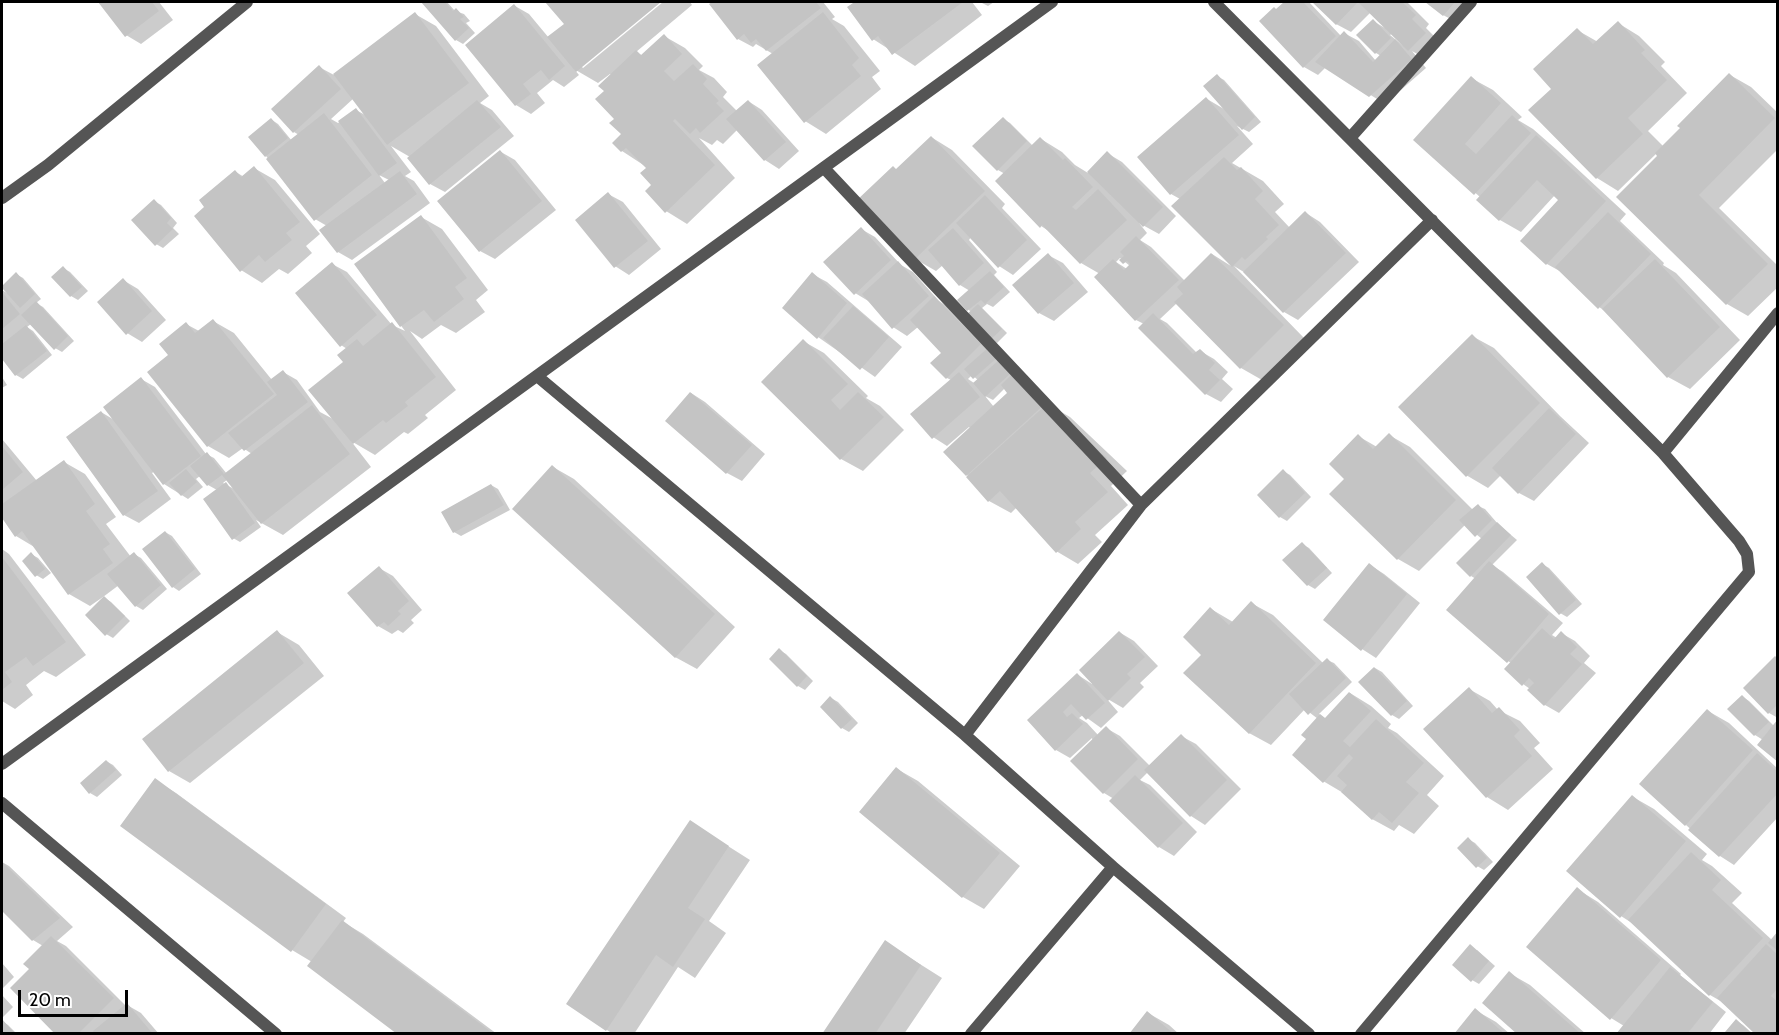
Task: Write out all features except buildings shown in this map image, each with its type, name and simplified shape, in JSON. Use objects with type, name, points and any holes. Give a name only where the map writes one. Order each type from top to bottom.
[{"type":"street","points":[[2,198],[48,165],[247,2]]},
{"type":"street","points":[[2,765],[1052,2]]},
{"type":"street","points":[[1214,2],[1663,453],[1739,541],[1747,554],[1749,572],[1361,1034]]},
{"type":"street","points":[[1350,138],[1471,2]]},
{"type":"street","points":[[824,168],[1141,506]]},
{"type":"street","points":[[965,735],[1141,506],[1431,220]]},
{"type":"street","points":[[1663,453],[1778,314]]},
{"type":"street","points":[[537,376],[965,735],[1113,867],[1309,1034]]},
{"type":"street","points":[[2,803],[276,1034]]},
{"type":"street","points":[[971,1034],[1113,867]]}]
